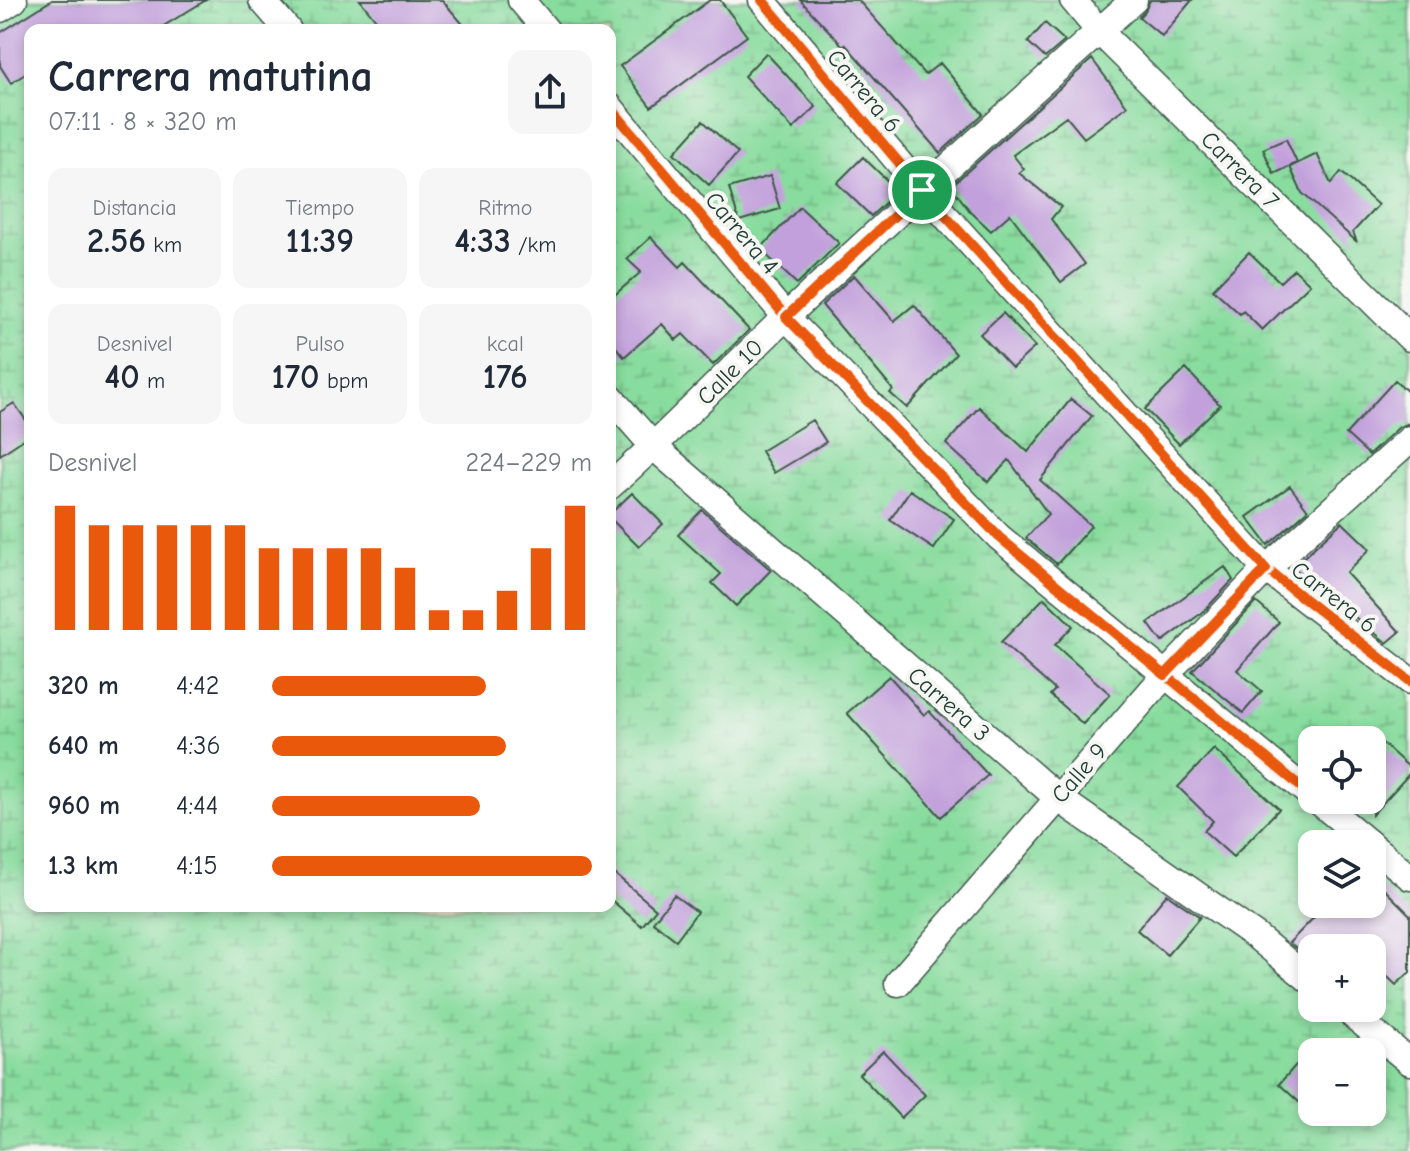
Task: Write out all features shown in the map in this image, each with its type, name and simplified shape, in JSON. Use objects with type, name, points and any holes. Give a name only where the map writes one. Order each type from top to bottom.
[{"type":"street","points":[[0,9],[14,0]]},
{"type":"street","points":[[262,0],[283,24]]},
{"type":"street","points":[[521,0],[541,24]]},
{"type":"street","name":"Carrera 6","points":[[762,0],[922,190],[1266,569],[1410,681]]},
{"type":"street","name":"Carrera 7","points":[[1073,0],[1099,31],[1410,338]]},
{"type":"street","name":"Calle 10","points":[[616,481],[922,190],[1134,0]]},
{"type":"street","name":"Carrera 4","points":[[616,114],[786,317],[999,537],[1298,785]]},
{"type":"street","name":"Carrera 3","points":[[616,404],[654,447],[1058,798],[1257,937],[1298,971]]},
{"type":"street","name":"Calle 9","points":[[898,983],[1165,675],[1266,569],[1410,439]]},
{"type":"street","name":"Carrera 4","points":[[1333,814],[1353,830]]},
{"type":"street","name":"Carrera 4","points":[[1386,857],[1410,877]]},
{"type":"street","points":[[1361,1022],[1410,1062]]},
{"type":"green space","points":[[0,0],[1410,0],[1410,1151],[0,1151]]},
{"type":"building","points":[[52,0],[206,0],[167,24],[24,24],[24,75],[11,83],[0,66],[0,33]]},
{"type":"building","points":[[360,0],[442,0],[463,24],[379,24]]},
{"type":"building","points":[[710,0],[720,0],[747,36],[651,107],[620,66]]},
{"type":"building","points":[[800,0],[858,0],[925,75],[940,63],[983,114],[940,153],[845,44],[843,46]]},
{"type":"building","points":[[1150,0],[1192,0],[1162,36],[1139,17]]},
{"type":"building","points":[[1045,23],[1065,41],[1045,58],[1028,42]]},
{"type":"building","points":[[766,53],[816,107],[793,129],[744,76]]},
{"type":"building","points":[[1092,59],[1127,106],[1084,138],[1066,116],[1013,155],[1024,169],[1019,173],[1061,207],[1051,219],[1085,264],[1061,282],[1010,214],[991,231],[970,211],[951,186]]},
{"type":"building","points":[[703,121],[738,153],[709,185],[674,153]]},
{"type":"building","points":[[1286,139],[1297,163],[1274,174],[1263,149]]},
{"type":"building","points":[[1317,154],[1331,184],[1341,172],[1378,205],[1353,232],[1357,242],[1302,193],[1290,167]]},
{"type":"building","points":[[863,157],[898,191],[871,216],[837,183]]},
{"type":"building","points":[[770,176],[780,209],[739,221],[729,188]]},
{"type":"building","points":[[800,207],[839,243],[797,284],[760,249]]},
{"type":"building","points":[[651,237],[680,267],[685,262],[749,330],[713,365],[683,334],[676,340],[662,324],[624,357],[616,347],[616,294],[641,272],[627,259]]},
{"type":"building","points":[[1249,252],[1280,282],[1294,269],[1310,284],[1262,330],[1213,289]]},
{"type":"building","points":[[854,275],[894,321],[914,305],[956,354],[907,408],[890,393],[893,390],[822,305]]},
{"type":"building","points":[[1003,313],[1035,347],[1012,368],[980,334]]},
{"type":"building","points":[[1186,369],[1220,405],[1179,444],[1145,409]]},
{"type":"building","points":[[1395,380],[1410,394],[1410,423],[1399,427],[1369,455],[1346,434]]},
{"type":"building","points":[[1071,399],[1092,416],[1040,480],[1091,526],[1057,564],[1026,538],[1048,514],[1009,460],[988,482],[946,444],[979,407],[1028,452]]},
{"type":"building","points":[[14,403],[24,417],[24,439],[0,455],[0,412]]},
{"type":"building","points":[[812,420],[826,442],[774,473],[761,451]]},
{"type":"building","points":[[1290,486],[1308,510],[1268,545],[1247,517]]},
{"type":"building","points":[[910,490],[954,519],[934,549],[890,520]]},
{"type":"building","points":[[632,493],[663,524],[639,547],[616,524],[616,508]]},
{"type":"building","points":[[702,510],[771,570],[736,606],[712,583],[721,574],[678,535]]},
{"type":"building","points":[[1342,522],[1370,549],[1346,573],[1400,632],[1387,643],[1293,567]]},
{"type":"building","points":[[1225,567],[1233,580],[1203,612],[1162,642],[1148,623]]},
{"type":"building","points":[[1044,598],[1073,626],[1055,645],[1110,694],[1083,724],[1050,695],[1055,690],[1001,642]]},
{"type":"building","points":[[1256,602],[1279,622],[1237,670],[1262,691],[1243,713],[1192,671]]},
{"type":"building","points":[[889,676],[924,715],[929,711],[988,775],[941,817],[847,713]]},
{"type":"building","points":[[1386,747],[1410,768],[1410,773],[1386,800]]},
{"type":"building","points":[[1214,749],[1279,809],[1233,857],[1204,831],[1213,821],[1178,787]]},
{"type":"building","points":[[616,875],[656,909],[642,926],[616,904]]},
{"type":"building","points":[[1386,891],[1410,915],[1410,972],[1396,985],[1386,975],[1386,934],[1298,934],[1298,950],[1289,943],[1313,918],[1386,918]]},
{"type":"building","points":[[1167,894],[1200,917],[1167,955],[1137,930]]},
{"type":"building","points":[[674,895],[697,912],[676,940],[653,922]]},
{"type":"building","points":[[883,1051],[925,1095],[901,1118],[859,1074]]},
{"type":"building","points":[[1298,1063],[1298,1101],[1279,1084]]},
{"type":"cycle path","points":[[762,0],[922,190],[1266,569],[1410,681]]},
{"type":"cycle path","points":[[616,114],[786,317],[999,537],[1298,784]]},
{"type":"route","points":[[922,190],[1266,569],[1165,675],[999,537],[786,317],[922,190]]}]
